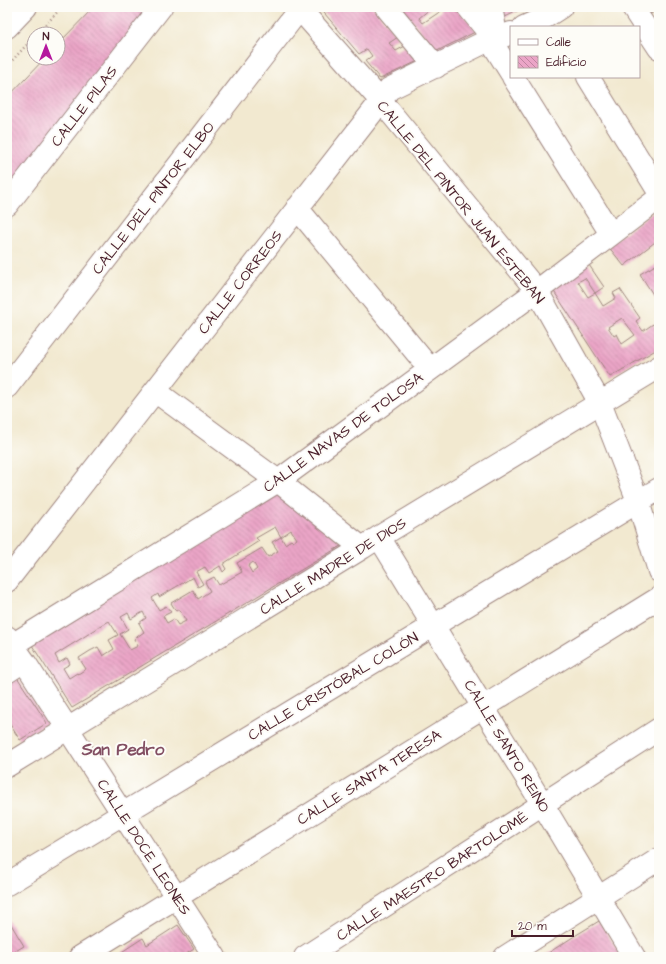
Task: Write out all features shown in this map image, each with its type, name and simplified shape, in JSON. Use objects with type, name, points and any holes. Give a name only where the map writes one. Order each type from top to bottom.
[{"type":"street","points":[[7,27],[26,7]]},
{"type":"street","name":"CALLE PILAS","points":[[7,206],[161,7]]},
{"type":"street","points":[[386,7],[436,67]]},
{"type":"street","points":[[468,7],[485,28],[491,41],[510,71]]},
{"type":"street","points":[[491,7],[494,23],[491,41]]},
{"type":"street","points":[[632,7],[659,48]]},
{"type":"street","name":"CALLE DEL PINTOR JUAN ESTEBAN","points":[[300,8],[380,101],[537,291],[600,403],[638,501],[659,570]]},
{"type":"street","name":"CALLE DEL PINTOR ELBO","points":[[7,387],[300,8]]},
{"type":"street","points":[[526,26],[556,13]]},
{"type":"street","name":"CALLE CORREOS","points":[[7,581],[389,89],[483,43],[510,33]]},
{"type":"street","points":[[514,78],[611,234]]},
{"type":"street","points":[[589,78],[659,192]]},
{"type":"street","name":"CALLE NAVAS DE TOLOSA","points":[[13,654],[278,481],[537,291],[659,198]]},
{"type":"street","points":[[297,208],[430,369]]},
{"type":"street","name":"CALLE MADRE DE DIOS","points":[[7,766],[370,542],[659,367]]},
{"type":"street","name":"CALLE SANTO REINO","points":[[155,391],[278,481],[370,542],[433,625],[543,804],[634,957]]},
{"type":"street","name":"CALLE CRISTÓBAL COLÓN","points":[[7,884],[659,489]]},
{"type":"street","name":"CALLE SANTA TERESA","points":[[80,957],[659,598]]},
{"type":"street","name":"CALLE DOCE LEONES","points":[[13,654],[67,729],[124,814],[215,957]]},
{"type":"street","name":"CALLE MAESTRO BARTOLOMÉ","points":[[305,957],[659,729]]},
{"type":"street","points":[[505,957],[659,858]]},
{"type":"path","points":[[44,26],[62,7]]},
{"type":"path","points":[[7,66],[26,46]]},
{"type":"building","points":[[94,7],[151,7],[7,191],[7,98],[37,66],[66,66],[66,36]]},
{"type":"building","points":[[319,7],[346,7],[348,10],[351,7],[373,7],[398,37],[389,43],[396,51],[405,46],[418,61],[380,79],[365,61],[372,56],[367,49],[359,54]]},
{"type":"building","points":[[401,7],[429,7],[430,9],[419,18],[423,23],[441,11],[438,7],[457,7],[477,31],[437,51]]},
{"type":"building","points":[[501,7],[526,7],[503,18]]},
{"type":"building","points":[[647,7],[659,7],[659,25],[655,19],[658,16],[655,11],[651,14]]},
{"type":"building","points":[[659,207],[659,239],[624,266],[608,246]]},
{"type":"building","points":[[587,262],[604,287],[595,293],[603,306],[616,298],[613,293],[620,289],[640,318],[636,321],[643,331],[653,324],[659,333],[659,348],[610,377],[553,290]],"holes":[[[585,278],[595,293],[588,297],[578,282]],[[622,318],[635,335],[622,344],[617,334],[614,336],[608,327]]]},
{"type":"building","points":[[659,263],[659,304],[640,274]]},
{"type":"building","points":[[278,492],[344,544],[72,708],[30,642]],"holes":[[[275,527],[281,537],[272,542],[278,551],[268,557],[262,548],[237,563],[242,572],[219,585],[214,577],[205,582],[210,591],[198,599],[193,590],[171,603],[176,611],[179,609],[186,621],[178,625],[174,619],[167,623],[163,616],[171,612],[166,606],[159,610],[152,598],[158,594],[159,597],[193,577],[198,587],[203,584],[196,572],[205,567],[209,573],[220,566],[223,572],[226,569],[223,564],[259,541],[256,538]],[[291,530],[297,539],[293,542],[291,540],[285,544],[281,537]],[[253,562],[257,569],[252,573],[248,566]],[[143,612],[146,618],[139,623],[144,632],[134,639],[138,646],[130,650],[120,634],[128,629],[121,617],[128,613],[131,619]],[[109,621],[118,635],[109,640],[114,649],[103,656],[98,647],[79,658],[86,669],[78,674],[77,673],[69,678],[63,668],[70,664],[67,658],[59,663],[55,655]]]},
{"type":"building","points":[[17,677],[47,723],[20,740],[7,720],[7,682]]},
{"type":"building","points":[[9,921],[24,946],[7,956],[7,922]]},
{"type":"building","points":[[599,921],[622,957],[542,957],[573,937]]},
{"type":"building","points":[[178,925],[194,949],[182,957],[114,957],[143,938],[147,945]]},
{"type":"district","name":"San Pedro","points":[[123,749]]}]
